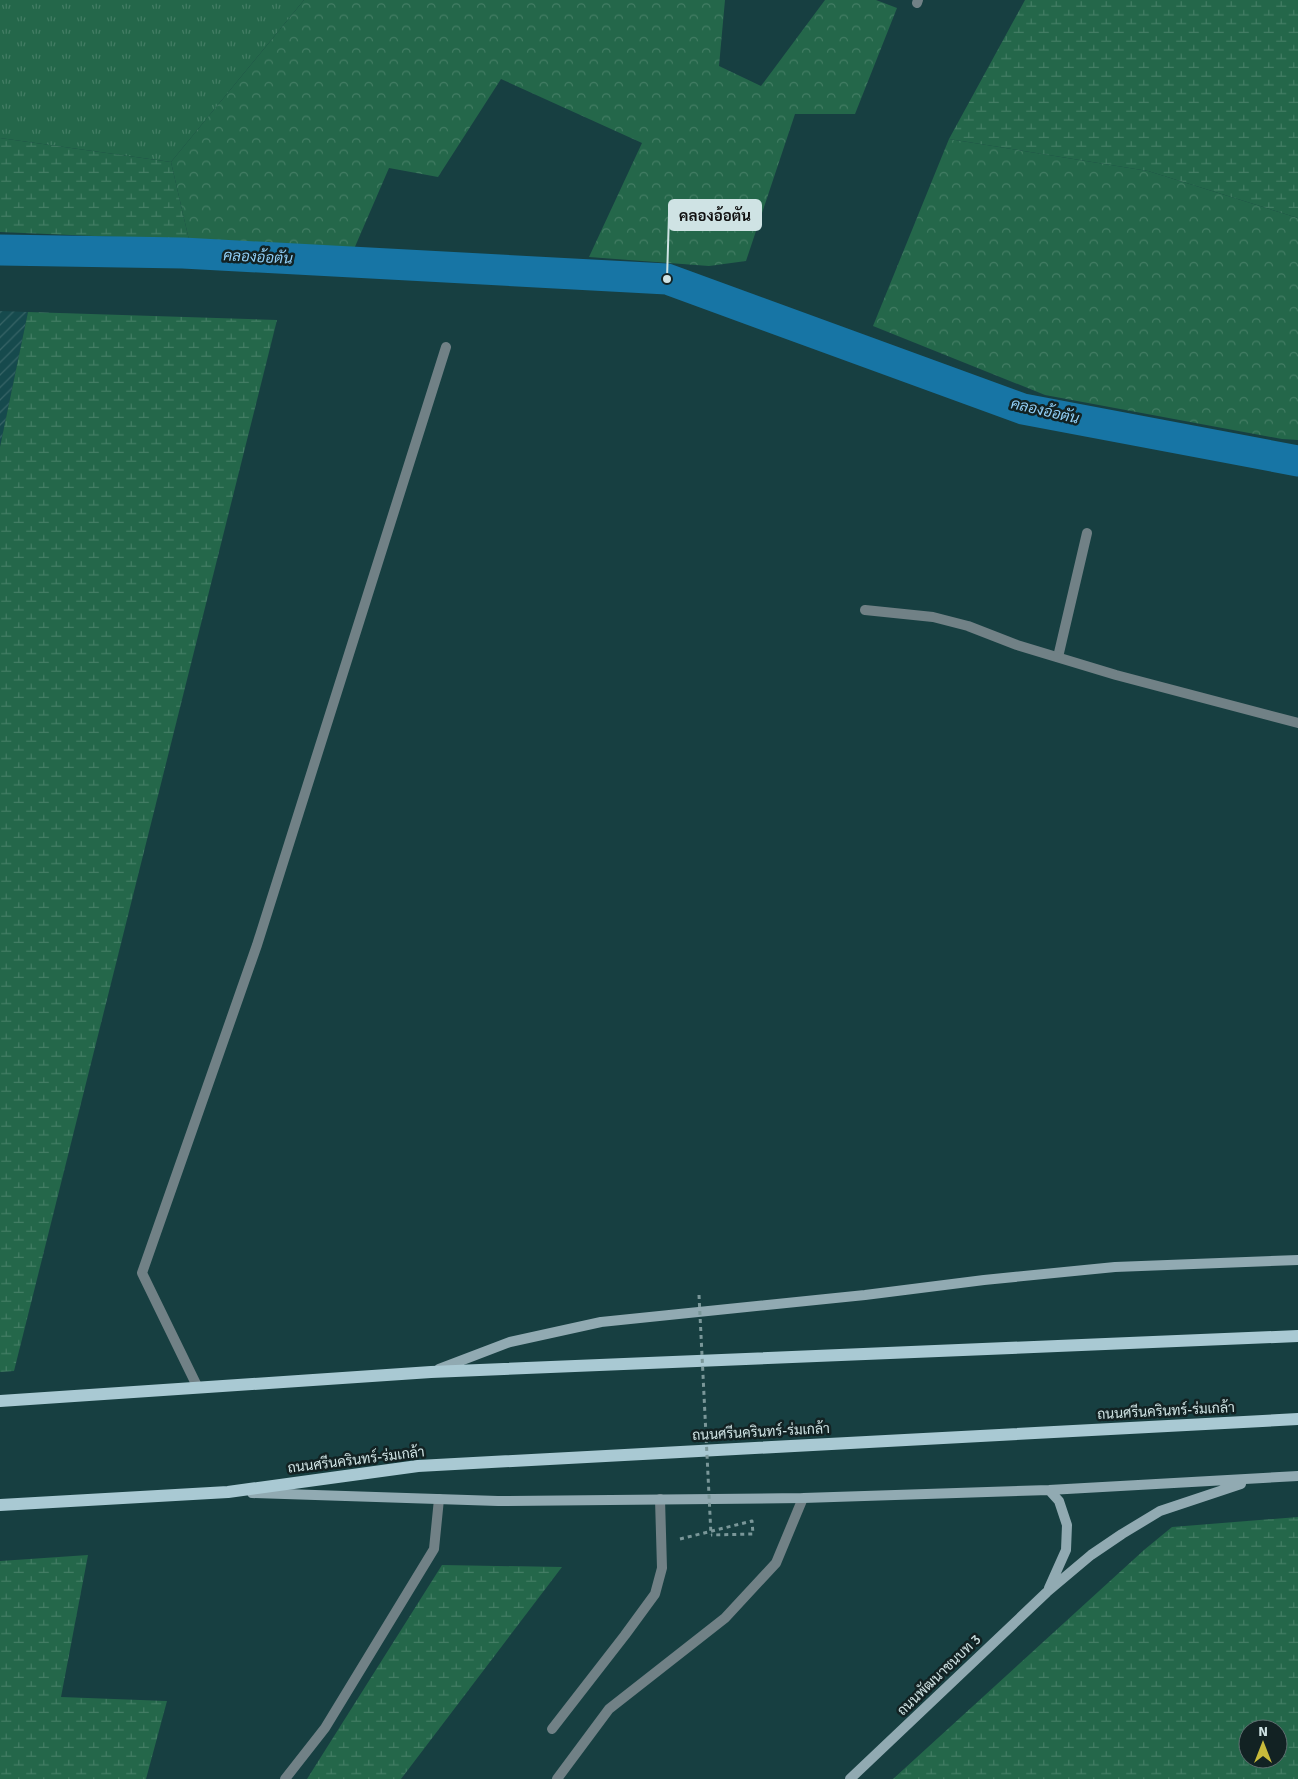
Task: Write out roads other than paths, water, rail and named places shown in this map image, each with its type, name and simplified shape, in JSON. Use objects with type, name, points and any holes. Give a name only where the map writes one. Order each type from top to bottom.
[{"type":"main road","points":[[431,1372],[510,1342],[601,1322],[1115,1267],[1298,1260]]},
{"type":"main road","points":[[0,1401],[431,1372],[1298,1336]]},
{"type":"main road","name":"ถนนศรีนครินทร์-ร่มเกล้า","points":[[0,1506],[228,1492],[418,1466],[1298,1419]]},
{"type":"main road","name":"ถนนศรีนครินทร์-ร่มเกล้า","points":[[228,1492],[498,1500],[803,1498],[1049,1490],[1298,1476]]},
{"type":"main road","name":"ถนนพัฒนาชนบท 3","points":[[850,1779],[1047,1592],[1091,1555],[1160,1511],[1252,1480]]},
{"type":"main road","name":"ถนนพัฒนาชนบท 3","points":[[1047,1592],[1066,1550],[1067,1525],[1059,1501],[1049,1490]]},
{"type":"street","points":[[198,1388],[142,1273],[257,945],[446,347]]},
{"type":"street","points":[[1058,657],[1087,533]]},
{"type":"street","points":[[865,610],[934,618],[968,626],[1017,645],[1116,675],[1298,723]]},
{"type":"street","points":[[552,1729],[655,1594],[662,1568],[663,1544],[660,1498]]},
{"type":"street","points":[[557,1779],[609,1709],[726,1618],[776,1563],[803,1498]]},
{"type":"street","points":[[285,1779],[326,1728],[434,1549],[439,1499]]},
{"type":"waterway","name":"คลองอ้อตัน","points":[[0,250],[183,253],[667,279],[1023,409],[1298,461]]},
{"type":"place","name":"คลองอ้อตัน","points":[[667,279]]}]
